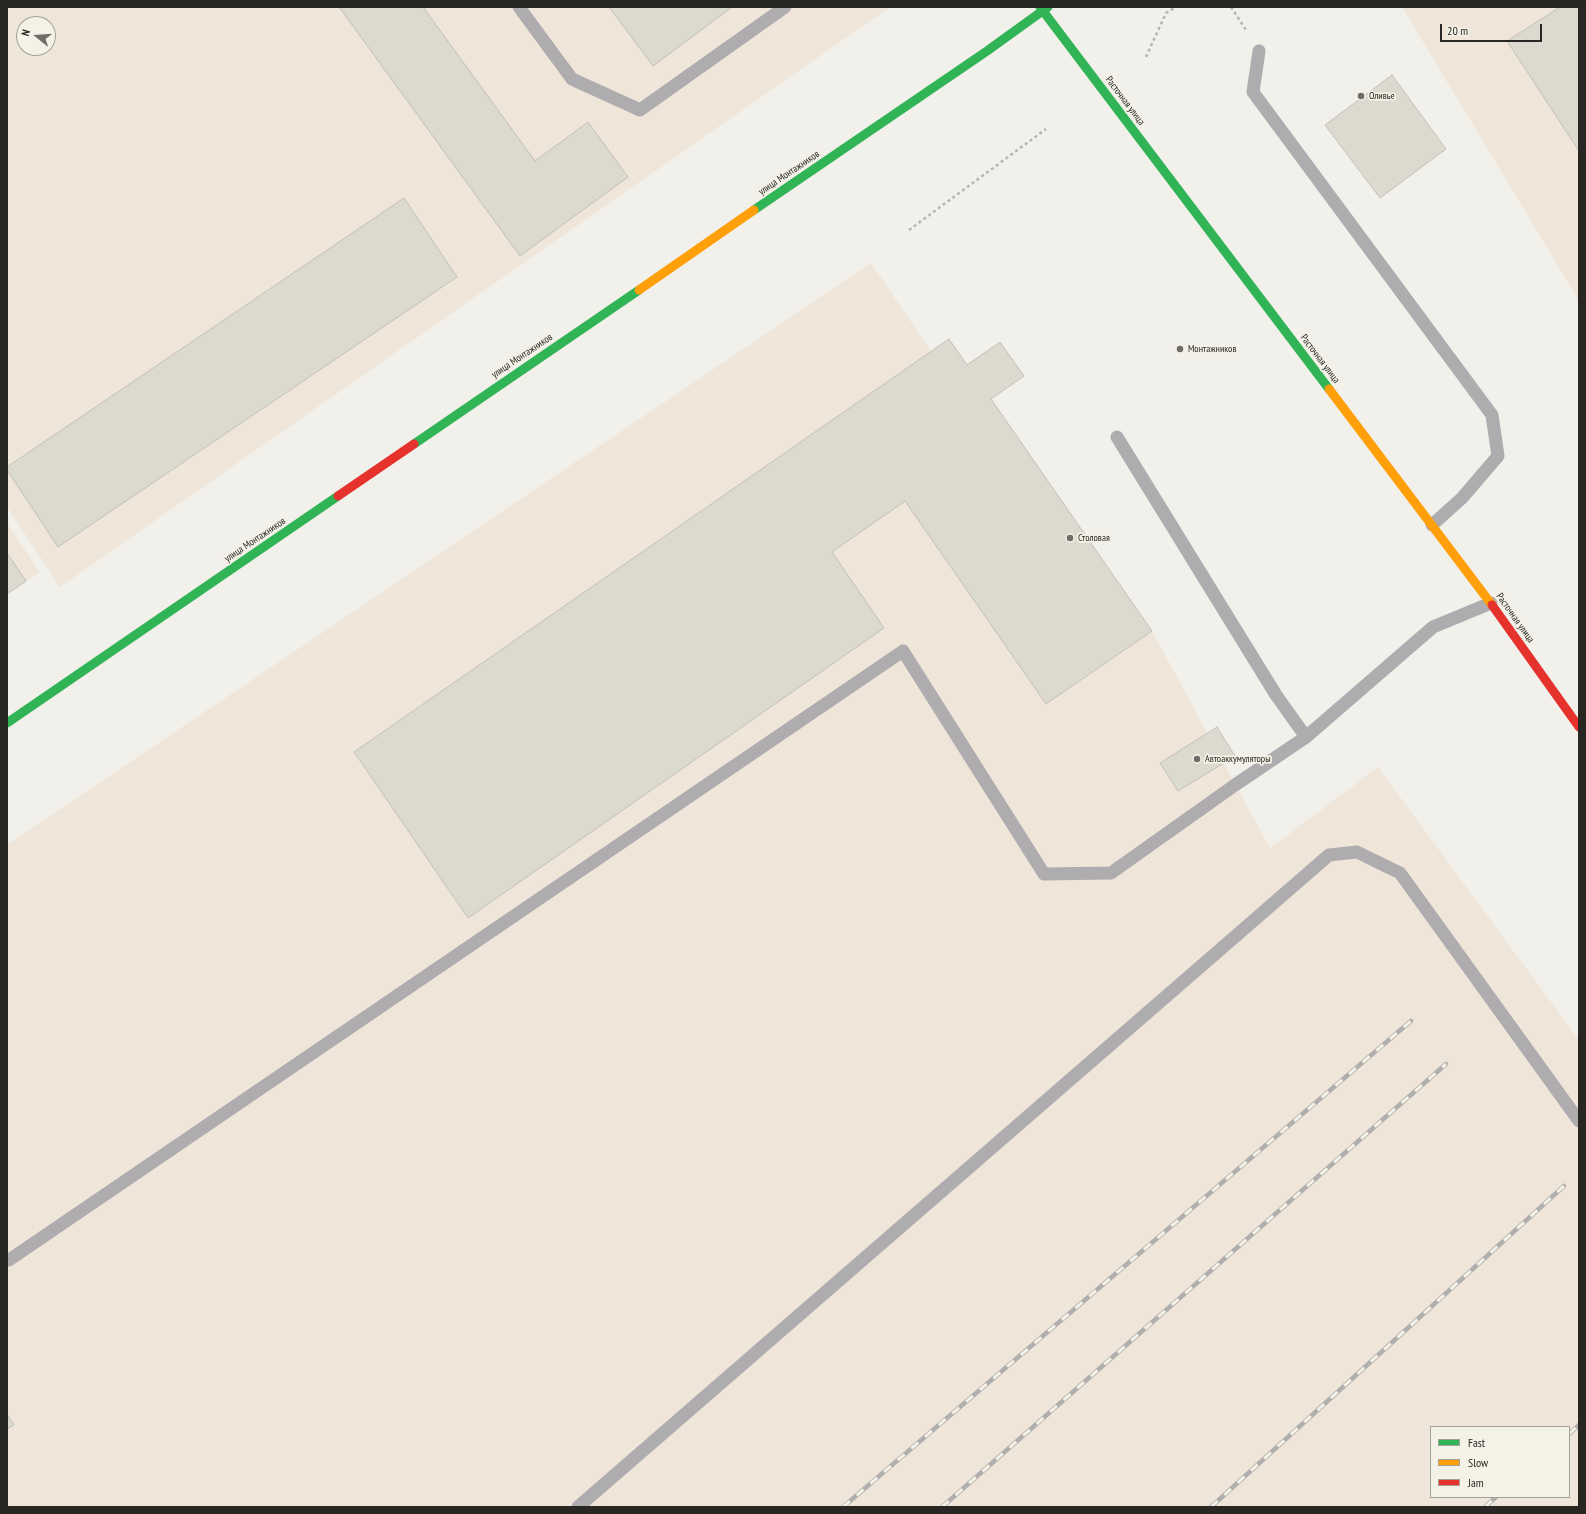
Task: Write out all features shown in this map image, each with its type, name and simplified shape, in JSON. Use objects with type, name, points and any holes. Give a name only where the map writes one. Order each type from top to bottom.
[{"type":"street","name":"Расточная улица","points":[[1044,8],[1491,603],[1579,727]]},
{"type":"street","name":"улица Монтажников","points":[[7,723],[980,56],[1044,8]]},
{"type":"lane","points":[[519,7],[572,79],[640,110],[785,7]]},
{"type":"lane","points":[[1258,51],[1253,92],[1492,415],[1498,456],[1462,498],[1432,525]]},
{"type":"lane","points":[[1117,437],[1276,695],[1306,736]]},
{"type":"lane","points":[[7,1259],[9,1260],[903,651],[1044,874],[1111,873],[1306,736],[1433,627],[1491,603]]},
{"type":"lane","points":[[578,1507],[1329,855],[1357,852],[1400,873],[1579,1121]]},
{"type":"path","points":[[1146,57],[1166,13],[1176,7]]},
{"type":"path","points":[[909,230],[1046,129]]},
{"type":"shaded area","points":[[7,7],[890,7],[60,587],[7,507]]},
{"type":"shaded area","points":[[1402,7],[1579,7],[1579,301]]},
{"type":"shaded area","points":[[871,263],[931,351],[949,339],[967,364],[1000,342],[1024,376],[991,399],[1152,631],[1270,848],[1378,767],[1579,1040],[1579,1507],[7,1507],[7,845]]},
{"type":"shaded area","points":[[7,523],[40,572],[7,594]]},
{"type":"building","points":[[339,7],[423,7],[535,161],[588,122],[628,177],[520,256]]},
{"type":"building","points":[[609,7],[732,7],[653,66]]},
{"type":"building","points":[[1560,7],[1579,7],[1579,151],[1507,41]]},
{"type":"building","points":[[1392,75],[1446,149],[1380,198],[1325,125]]},
{"type":"building","points":[[404,198],[457,277],[58,547],[7,470],[7,467]]},
{"type":"building","points":[[949,339],[967,365],[1000,342],[1024,376],[991,399],[1152,631],[1046,704],[905,501],[832,552],[884,628],[468,918],[354,752]]},
{"type":"building","points":[[7,553],[26,581],[7,594]]},
{"type":"building","name":"Автоаккумуляторы","points":[[1217,727],[1235,756],[1178,791],[1160,763]]},
{"type":"building","points":[[7,1414],[14,1425],[7,1429]]},
{"type":"railway","points":[[843,1507],[1411,1021]]},
{"type":"railway","points":[[942,1507],[1446,1064]]},
{"type":"railway","points":[[1211,1507],[1564,1186]]},
{"type":"railway","points":[[1570,1433],[1579,1425]]},
{"type":"railway","points":[[1485,1507],[1495,1498]]},
{"type":"traffic: fast","points":[[1040,7],[1329,389]]},
{"type":"traffic: fast","points":[[754,210],[987,51],[1048,7]]},
{"type":"traffic: fast","points":[[414,444],[639,290]]},
{"type":"traffic: fast","points":[[7,723],[338,496]]},
{"type":"traffic: slow","points":[[639,290],[754,210]]},
{"type":"traffic: slow","points":[[1329,389],[1492,605]]},
{"type":"traffic: jam","points":[[338,496],[414,444]]},
{"type":"traffic: jam","points":[[1492,605],[1579,727]]},
{"type":"place","name":"Оливье","points":[[1361,96]]},
{"type":"place","name":"Монтажников","points":[[1180,349]]},
{"type":"place","name":"Столовая","points":[[1070,538]]},
{"type":"place","name":"Автоаккумуляторы","points":[[1197,759]]}]
